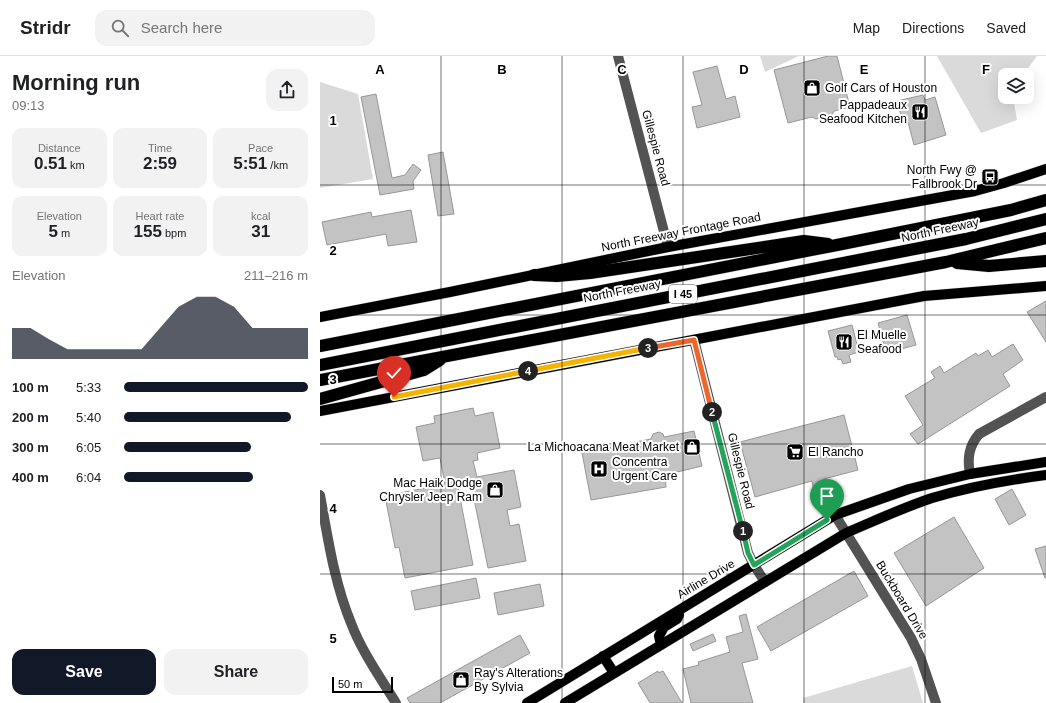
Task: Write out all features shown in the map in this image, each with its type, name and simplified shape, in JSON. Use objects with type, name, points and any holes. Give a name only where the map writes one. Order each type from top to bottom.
[{"type":"highway","name":"North Freeway","points":[[320,346],[837,245],[1011,210],[1046,200]]},
{"type":"highway","name":"North Freeway","points":[[320,365],[966,239],[1046,219]]},
{"type":"highway","name":"I 45","points":[[320,380],[946,262],[1046,238]]},
{"type":"highway","points":[[534,275],[557,276],[590,273],[804,241],[837,245]]},
{"type":"highway","points":[[946,262],[989,266],[1046,261]]},
{"type":"highway","points":[[320,399],[424,370],[446,356]]},
{"type":"main road","name":"North Freeway Frontage Road","points":[[320,317],[668,247],[975,191],[1004,184],[1046,169]]},
{"type":"main road","points":[[320,412],[924,296],[1046,286]]},
{"type":"main road","name":"Airline Drive","points":[[527,703],[835,515],[908,489],[970,474],[1046,462]]},
{"type":"main road","points":[[957,491],[971,480],[970,474]]},
{"type":"main road","points":[[565,703],[846,533],[884,516],[957,491],[1004,480],[1046,475]]},
{"type":"main road","points":[[661,645],[659,636],[664,628],[677,619],[681,609]]},
{"type":"main road","points":[[603,656],[614,673]]},
{"type":"street","name":"Gillespie Road","points":[[618,56],[668,247]]},
{"type":"street","name":"Gillespie Road","points":[[694,340],[748,553],[765,582]]},
{"type":"street","points":[[970,474],[969,451],[972,442],[980,434],[1046,397]]},
{"type":"street","points":[[320,495],[333,564],[344,603],[359,642],[396,703]]},
{"type":"street","name":"Buckboard Drive","points":[[835,515],[911,638],[921,659],[936,703]]},
{"type":"shaded area","points":[[760,56],[799,56],[765,72]]},
{"type":"shaded area","points":[[937,56],[1037,56],[1028,68],[998,68],[998,104],[1014,104],[1017,120],[981,133]]},
{"type":"shaded area","points":[[320,82],[358,94],[373,179],[320,188]]},
{"type":"shaded area","points":[[912,666],[923,703],[803,703],[803,698]]},
{"type":"building","name":"Golf Cars of Houston","points":[[828,56],[837,56],[850,107],[834,111],[832,115],[816,119],[812,117],[788,123],[774,70]]},
{"type":"building","points":[[717,66],[726,99],[735,96],[740,117],[697,128],[692,107],[702,105],[693,72]]},
{"type":"building","points":[[376,94],[392,178],[405,175],[413,164],[421,170],[413,181],[414,189],[380,195],[361,97]]},
{"type":"building","name":"Pappadeaux Seafood Kitchen","points":[[923,95],[925,100],[935,97],[946,135],[914,145],[908,122],[903,123],[897,101]]},
{"type":"building","points":[[443,152],[454,214],[438,216],[428,155]]},
{"type":"building","points":[[411,210],[417,242],[388,246],[386,234],[327,245],[322,222],[371,212],[372,217]]},
{"type":"building","points":[[1046,301],[1046,342],[1027,312]]},
{"type":"building","points":[[907,315],[916,345],[886,353],[878,323]]},
{"type":"building","name":"El Muelle Seafood","points":[[852,325],[859,352],[849,355],[851,362],[843,364],[841,359],[838,360],[837,357],[835,357],[828,331]]},
{"type":"building","points":[[1013,344],[1023,360],[1003,374],[1010,386],[918,444],[910,434],[923,425],[905,396],[935,378],[931,372],[940,366],[944,373],[976,353],[978,356],[988,350],[992,357]]},
{"type":"building","name":"Mac Haik Dodge Chrysler Jeep Ram","points":[[473,408],[475,416],[493,412],[500,448],[477,453],[478,460],[473,461],[477,477],[514,470],[521,507],[507,510],[510,526],[519,524],[526,561],[488,568],[470,479],[457,482],[473,565],[405,578],[399,547],[395,548],[385,496],[445,484],[440,458],[423,461],[416,427],[435,423],[434,416]]},
{"type":"building","points":[[844,415],[858,470],[824,479],[827,489],[814,492],[812,481],[755,497],[740,442]]},
{"type":"building","points":[[694,431],[702,466],[665,475],[666,487],[591,500],[582,453],[651,439],[653,434],[659,432],[663,434],[664,437]]},
{"type":"building","points":[[1012,489],[1026,515],[1009,525],[995,499]]},
{"type":"building","points":[[954,517],[984,568],[926,606],[894,553]]},
{"type":"building","points":[[1046,546],[1046,578],[1045,578],[1035,549]]},
{"type":"building","points":[[854,571],[868,596],[771,651],[757,627]]},
{"type":"building","points":[[476,578],[480,598],[415,610],[411,591]]},
{"type":"building","points":[[540,584],[544,606],[498,615],[494,593]]},
{"type":"building","points":[[746,614],[758,659],[742,663],[753,703],[691,703],[683,669],[699,665],[698,662],[730,652],[726,637],[743,632],[739,616]]},
{"type":"building","points":[[713,634],[716,641],[693,651],[690,644]]},
{"type":"building","points":[[520,635],[530,653],[440,703],[410,703],[407,698]]},
{"type":"building","points":[[658,671],[658,673],[663,671],[682,703],[650,703],[638,683]]},
{"type":"place","name":"Golf Cars of Houston","points":[[812,88]]},
{"type":"place","name":"Pappadeaux Seafood Kitchen","points":[[920,112]]},
{"type":"place","name":"North Fwy @ Fallbrook Dr","points":[[990,177]]},
{"type":"place","name":"El Muelle Seafood","points":[[844,342]]},
{"type":"place","name":"La Michoacana Meat Market","points":[[692,447]]},
{"type":"place","name":"El Rancho","points":[[795,452]]},
{"type":"place","name":"Concentra Urgent Care","points":[[599,469]]},
{"type":"place","name":"Mac Haik Dodge Chrysler Jeep Ram","points":[[495,490]]},
{"type":"place","name":"Ray's Alterations By Sylvia","points":[[461,680]]},
{"type":"route","points":[[394,397],[694,340],[748,553],[754,565],[827,520]]}]
